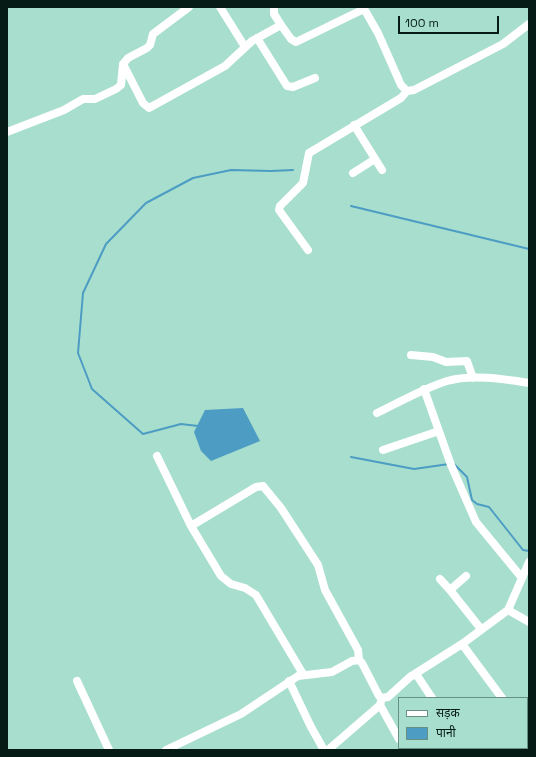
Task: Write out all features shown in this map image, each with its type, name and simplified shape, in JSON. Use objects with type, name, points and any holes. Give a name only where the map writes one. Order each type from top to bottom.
[{"type":"street","points":[[14,129],[64,110],[83,99],[95,99],[116,89],[121,85],[123,64],[128,58],[150,45],[153,34],[189,7]]},
{"type":"street","points":[[220,7],[245,47]]},
{"type":"street","points":[[274,7],[274,14],[291,39],[296,42],[364,8],[378,34],[401,85],[407,91]]},
{"type":"street","points":[[308,250],[279,210],[280,206],[303,183],[306,158],[309,153],[401,98],[407,91],[414,90],[498,47],[529,24]]},
{"type":"street","points":[[123,64],[143,103],[149,108],[225,66],[257,38],[281,25]]},
{"type":"street","points":[[257,38],[287,86],[293,87],[315,78]]},
{"type":"street","points":[[354,125],[382,170]]},
{"type":"street","points":[[353,173],[375,159]]},
{"type":"street","points":[[411,355],[433,357],[446,362],[467,360],[473,378]]},
{"type":"street","points":[[377,413],[424,390],[448,381],[473,378],[529,383]]},
{"type":"street","points":[[424,390],[450,463],[476,522],[522,578]]},
{"type":"street","points":[[383,450],[439,431]]},
{"type":"street","points":[[157,456],[191,526],[221,576],[231,584],[245,588],[256,595],[303,674]]},
{"type":"street","points":[[191,526],[256,487],[262,486],[284,512],[318,565],[323,586],[358,650],[359,660],[362,663],[398,737]]},
{"type":"street","points":[[328,750],[381,702],[416,674],[462,644],[481,628],[508,610],[529,562]]},
{"type":"street","points":[[450,590],[466,576]]},
{"type":"street","points":[[440,579],[481,628]]},
{"type":"street","points":[[508,610],[529,622]]},
{"type":"street","points":[[462,644],[501,697]]},
{"type":"street","points":[[166,750],[241,714],[289,681],[303,674],[332,672],[352,660],[359,660]]},
{"type":"street","points":[[416,674],[431,697]]},
{"type":"street","points":[[77,681],[109,750]]},
{"type":"street","points":[[289,681],[324,750]]},
{"type":"water","points":[[243,408],[260,441],[211,461],[201,451],[194,432],[205,410]]},
{"type":"waterway","points":[[198,426],[181,424],[143,434],[92,389],[78,353],[83,293],[106,244],[146,203],[193,178],[231,170],[293,170]]},
{"type":"waterway","points":[[351,206],[529,249]]},
{"type":"waterway","points":[[351,457],[414,469],[449,464]]},
{"type":"waterway","points":[[453,463],[467,477],[472,500],[477,504],[489,507],[523,550],[529,551]]}]
